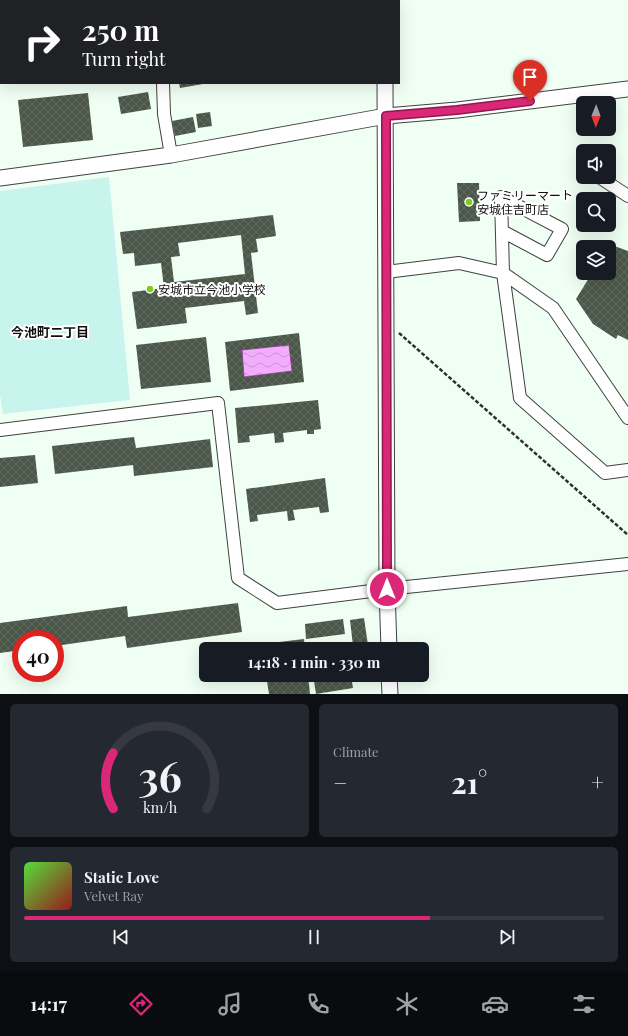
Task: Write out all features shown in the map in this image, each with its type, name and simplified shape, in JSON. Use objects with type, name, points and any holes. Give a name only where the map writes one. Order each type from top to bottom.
[{"type":"street","points":[[163,84],[164,114],[171,155]]},
{"type":"street","points":[[385,84],[387,589],[389,642]]},
{"type":"street","points":[[0,178],[171,155],[386,116],[457,110],[628,89]]},
{"type":"street","points":[[610,184],[628,196]]},
{"type":"street","points":[[502,231],[547,255],[562,229],[502,197],[502,231],[503,273],[520,398],[605,473],[628,470]]},
{"type":"street","points":[[386,272],[459,264],[503,273],[553,308],[628,418]]},
{"type":"street","points":[[0,430],[218,403],[238,578],[276,603],[387,589],[628,564]]},
{"type":"street","points":[[390,682],[390,694]]},
{"type":"path","points":[[386,321],[628,535]]},
{"type":"shaded area","points":[[109,177],[130,400],[3,414],[0,395],[0,191]]},
{"type":"water","points":[[289,345],[292,371],[244,377],[242,350]]},
{"type":"building","points":[[179,84],[203,84],[180,88]]},
{"type":"building","points":[[148,92],[151,109],[121,114],[118,97]]},
{"type":"building","points":[[88,93],[93,140],[23,147],[18,100]]},
{"type":"building","points":[[210,112],[212,126],[198,128],[196,114]]},
{"type":"building","points":[[193,117],[196,132],[175,136],[172,121]]},
{"type":"building","name":"ファミリーマート 安城住吉町店","points":[[457,183],[479,183],[480,221],[459,222]]},
{"type":"building","points":[[273,215],[276,236],[256,239],[258,252],[251,253],[258,313],[246,315],[244,301],[185,308],[187,323],[137,329],[132,292],[164,288],[161,263],[135,266],[134,253],[123,254],[120,232]],"holes":[[[241,235],[245,274],[174,282],[171,257],[180,256],[178,243]]]},
{"type":"building","points":[[616,247],[628,251],[628,340],[618,335],[616,339],[593,324],[576,299],[588,280],[616,280]]},
{"type":"building","points":[[299,333],[304,382],[230,391],[225,342]],"holes":[[[289,345],[292,371],[244,377],[242,350]]]},
{"type":"building","points":[[206,337],[211,382],[141,389],[136,345]]},
{"type":"building","points":[[318,400],[321,429],[314,430],[314,434],[307,434],[307,430],[283,433],[284,442],[275,443],[274,433],[249,436],[250,442],[238,443],[235,408]]},
{"type":"building","points":[[134,437],[136,448],[210,439],[213,467],[134,476],[133,465],[55,474],[52,446]]},
{"type":"building","points":[[35,455],[38,483],[0,487],[0,458]]},
{"type":"building","points":[[325,478],[329,512],[320,513],[319,507],[293,510],[295,520],[288,521],[287,511],[257,515],[258,521],[250,522],[246,489]]},
{"type":"building","points":[[238,603],[242,632],[127,648],[125,636],[64,645],[64,630],[12,630],[12,651],[0,653],[0,623],[127,606],[128,617]]},
{"type":"building","points":[[364,618],[368,642],[353,642],[350,620]]},
{"type":"building","points":[[343,619],[345,634],[306,639],[305,624]]},
{"type":"building","points":[[304,639],[304,642],[279,642]]},
{"type":"building","points":[[267,682],[309,682],[310,694],[269,694]]},
{"type":"building","points":[[314,682],[352,682],[353,688],[316,694]]},
{"type":"place","name":"ファミリーマート 安城住吉町店","points":[[469,202]]},
{"type":"place","name":"安城市立今池小学校","points":[[150,289]]},
{"type":"district","name":"今池町二丁目","points":[[50,331]]},
{"type":"route","points":[[387,589],[386,116],[457,110],[530,101]]}]
